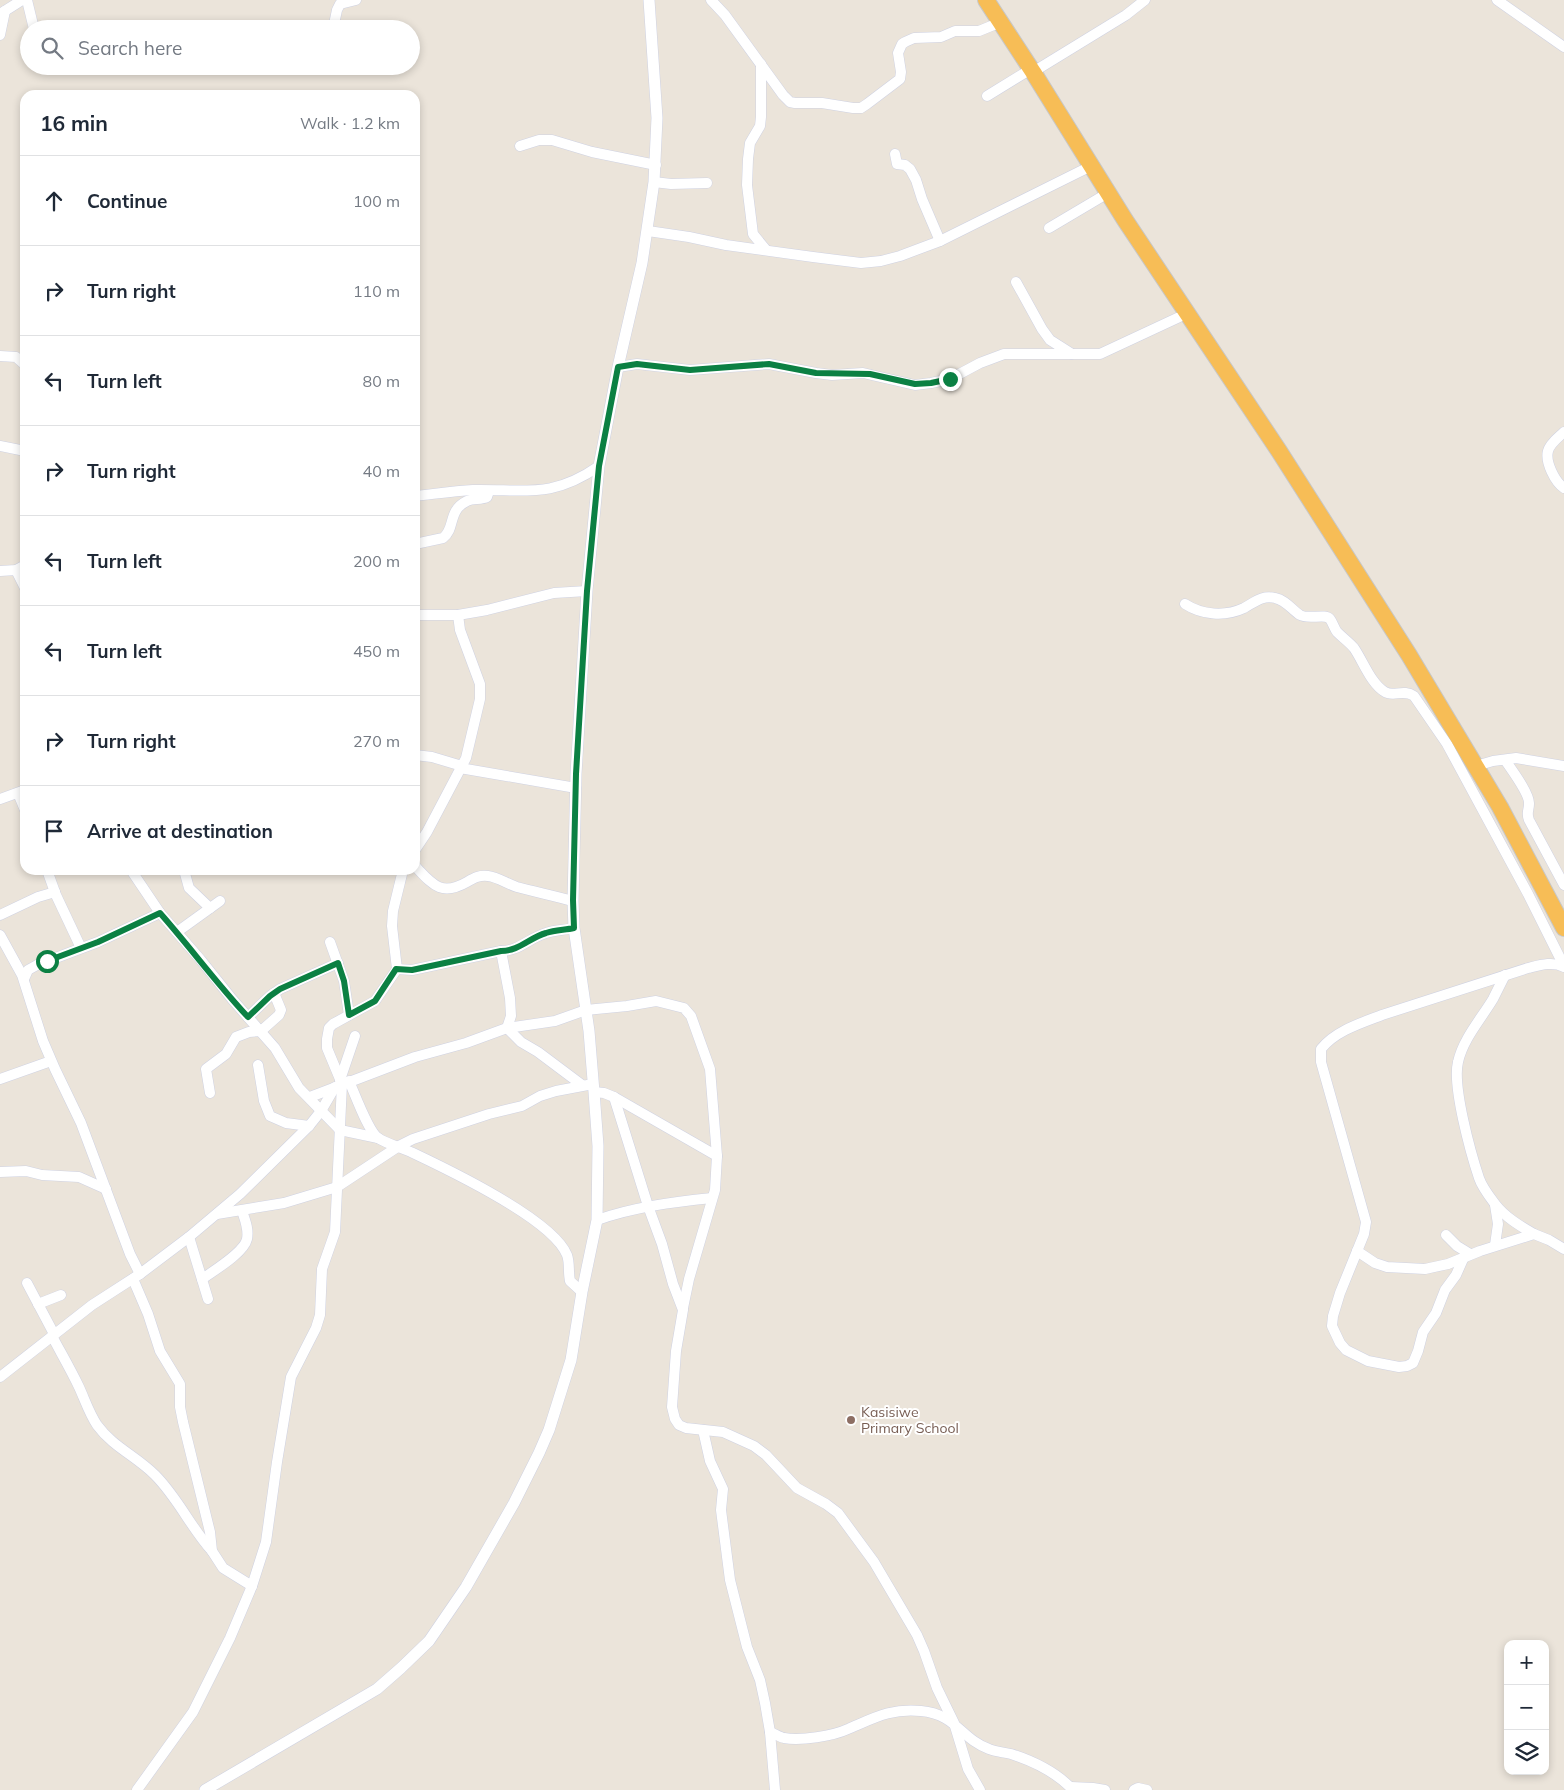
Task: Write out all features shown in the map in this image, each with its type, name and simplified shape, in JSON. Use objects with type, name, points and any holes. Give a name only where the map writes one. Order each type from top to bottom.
[{"type":"highway","points":[[986,0],[1108,193],[1279,451],[1362,581],[1504,814],[1564,928]]},
{"type":"street","points":[[0,35],[3,13],[22,0]]},
{"type":"street","points":[[28,0],[32,20]]},
{"type":"street","points":[[335,20],[340,4],[356,0]]},
{"type":"street","points":[[205,1790],[376,1689],[401,1668],[429,1640],[466,1587],[514,1503],[549,1430],[571,1360],[582,1292],[597,1220],[598,1146],[590,1087],[589,1031],[574,928],[573,900],[576,788],[587,591],[599,466],[618,367],[648,231],[656,165],[657,118],[649,0]]},
{"type":"street","points":[[711,0],[725,15],[783,96],[790,102],[822,103],[853,108],[861,108],[900,79],[901,72],[898,53],[905,42],[918,38],[941,37],[956,31],[979,31],[1001,22]]},
{"type":"street","points":[[987,96],[1126,15],[1145,0]]},
{"type":"street","points":[[1497,0],[1564,47]]},
{"type":"street","points":[[761,64],[760,126],[750,143],[747,185],[753,234],[766,250]]},
{"type":"street","points":[[520,146],[539,140],[552,140],[592,152],[656,165]]},
{"type":"street","points":[[894,154],[897,164],[905,165],[910,169],[916,180],[940,241]]},
{"type":"street","points":[[648,231],[726,245],[861,263],[900,256],[940,241],[1091,166]]},
{"type":"street","points":[[654,182],[671,184],[707,183]]},
{"type":"street","points":[[1049,228],[1108,193]]},
{"type":"street","points":[[1016,282],[1050,340],[1073,355]]},
{"type":"street","points":[[618,367],[637,364],[690,370],[769,364],[816,373],[870,374],[915,384],[943,381],[980,362],[1004,354],[1100,354],[1188,314]]},
{"type":"street","points":[[0,356],[14,356],[20,361]]},
{"type":"street","points":[[1564,432],[1551,445],[1548,452],[1551,468],[1559,485],[1564,488]]},
{"type":"street","points":[[0,446],[20,450]]},
{"type":"street","points":[[420,495],[472,490],[549,490],[571,482],[599,466]]},
{"type":"street","points":[[420,543],[443,538],[450,530],[453,515],[458,507],[467,501],[487,497],[489,491]]},
{"type":"street","points":[[0,571],[20,568]]},
{"type":"street","points":[[420,615],[458,615],[487,610],[554,592],[587,591]]},
{"type":"street","points":[[1185,604],[1206,613],[1228,613],[1243,608],[1259,598],[1275,598],[1302,616],[1310,618],[1326,617],[1338,633],[1354,649],[1369,674],[1383,691],[1390,694],[1408,693],[1414,696],[1447,744],[1528,894],[1564,966]]},
{"type":"street","points":[[420,842],[470,749],[481,694],[477,675],[460,630],[458,615]]},
{"type":"street","points":[[420,756],[432,757],[461,767],[576,788]]},
{"type":"street","points":[[1476,766],[1493,760],[1516,758],[1564,766]]},
{"type":"street","points":[[1505,760],[1527,795],[1529,804],[1527,814],[1529,820],[1564,885]]},
{"type":"street","points":[[1,796],[20,792]]},
{"type":"street","points":[[420,871],[430,882],[442,889],[457,887],[482,875],[491,876],[515,886],[573,900]]},
{"type":"street","points":[[49,875],[81,948]]},
{"type":"street","points":[[134,875],[160,913],[275,1048],[299,1088],[310,1097],[340,1130],[378,1138],[399,1146],[483,1189],[535,1221],[561,1244],[568,1258],[570,1281],[572,1285],[582,1292]]},
{"type":"street","points":[[186,875],[190,890],[210,908]]},
{"type":"street","points":[[378,1138],[342,1083],[329,1052],[327,1039],[329,1028],[333,1024],[375,1001],[396,969],[392,933],[393,911],[402,875]]},
{"type":"street","points":[[0,915],[38,897],[55,892]]},
{"type":"street","points":[[177,932],[220,901]]},
{"type":"street","points":[[24,979],[28,970],[37,965],[160,913]]},
{"type":"street","points":[[396,969],[412,970],[501,951],[509,951],[546,933],[574,928]]},
{"type":"street","points":[[0,935],[24,979],[51,1061],[81,1123],[130,1254],[142,1298],[160,1351],[180,1384],[180,1407],[210,1532],[212,1552]]},
{"type":"street","points":[[330,942],[344,981],[349,1015]]},
{"type":"street","points":[[501,951],[510,998],[511,1016],[507,1028]]},
{"type":"street","points":[[248,1017],[274,993],[338,963]]},
{"type":"street","points":[[1467,1256],[1445,1290],[1436,1313],[1422,1332],[1416,1359],[1413,1363],[1399,1367],[1386,1366],[1352,1354],[1340,1343],[1332,1326],[1333,1316],[1340,1293],[1364,1234],[1366,1222],[1321,1062],[1321,1049],[1333,1037],[1362,1022],[1505,975],[1545,964],[1564,966]]},
{"type":"street","points":[[1505,975],[1493,998],[1466,1040],[1457,1064],[1459,1091],[1468,1136],[1479,1179],[1502,1213],[1534,1234],[1550,1240],[1564,1249]]},
{"type":"street","points":[[210,1093],[206,1072],[209,1065],[226,1054],[236,1037],[249,1032],[261,1032],[280,1012],[274,993]]},
{"type":"street","points":[[310,1097],[415,1056],[466,1043],[507,1028],[555,1021],[586,1010],[661,1001],[684,1008],[691,1016],[710,1069],[718,1156],[712,1198],[689,1279],[683,1310],[676,1351],[673,1414],[680,1425],[686,1428],[723,1432],[754,1446],[766,1455],[797,1488],[826,1504],[838,1514],[874,1562],[916,1635],[924,1651],[936,1688],[954,1723],[968,1769],[980,1790]]},
{"type":"street","points":[[507,1028],[521,1042],[590,1087],[614,1097],[718,1156]]},
{"type":"street","points":[[137,1790],[193,1712],[230,1638],[252,1586],[266,1542],[291,1377],[316,1328],[320,1315],[322,1269],[334,1232],[342,1083],[355,1036]]},
{"type":"street","points":[[0,1079],[51,1061]]},
{"type":"street","points":[[258,1065],[264,1102],[270,1116],[286,1123],[309,1126]]},
{"type":"street","points":[[0,1376],[92,1305],[136,1277],[217,1214],[254,1181],[309,1126],[342,1083]]},
{"type":"street","points":[[217,1214],[284,1203],[337,1187],[399,1146],[434,1132],[522,1106],[540,1096],[590,1087]]},
{"type":"street","points":[[614,1097],[648,1206],[662,1244],[673,1284],[683,1310]]},
{"type":"street","points":[[0,1172],[26,1171],[42,1175],[79,1177],[106,1189]]},
{"type":"street","points":[[597,1220],[648,1206],[712,1198]]},
{"type":"street","points":[[1494,1203],[1498,1224],[1495,1246]]},
{"type":"street","points":[[202,1279],[226,1262],[245,1244],[247,1230],[242,1211]]},
{"type":"street","points":[[1357,1251],[1375,1264],[1397,1268],[1433,1268],[1534,1234]]},
{"type":"street","points":[[1446,1236],[1467,1256]]},
{"type":"street","points":[[189,1237],[208,1299]]},
{"type":"street","points":[[27,1283],[72,1372],[92,1417],[99,1427],[116,1446],[154,1474],[176,1501],[199,1537],[224,1568],[252,1586]]},
{"type":"street","points":[[38,1304],[61,1295]]},
{"type":"street","points":[[703,1430],[710,1461],[722,1489],[721,1510],[730,1580],[747,1646],[760,1680],[770,1732],[775,1790]]},
{"type":"street","points":[[770,1732],[782,1738],[807,1738],[846,1730],[867,1719],[887,1713],[906,1710],[940,1714],[954,1723],[978,1746],[1032,1762],[1058,1777],[1072,1789],[1093,1788],[1105,1790]]},
{"type":"street","points":[[1134,1790],[1138,1788],[1147,1790]]},
{"type":"place","name":"Kasisiwe Primary School","points":[[851,1420]]},
{"type":"route","points":[[47,961],[98,942],[160,913],[248,1017],[280,989],[338,963],[344,981],[349,1015],[375,1001],[387,986],[396,969],[406,971],[501,951],[509,951],[546,933],[574,928],[576,774],[587,591],[599,466],[618,367],[626,364],[648,364],[690,370],[769,364],[832,375],[863,373],[915,384],[950,379]]}]
